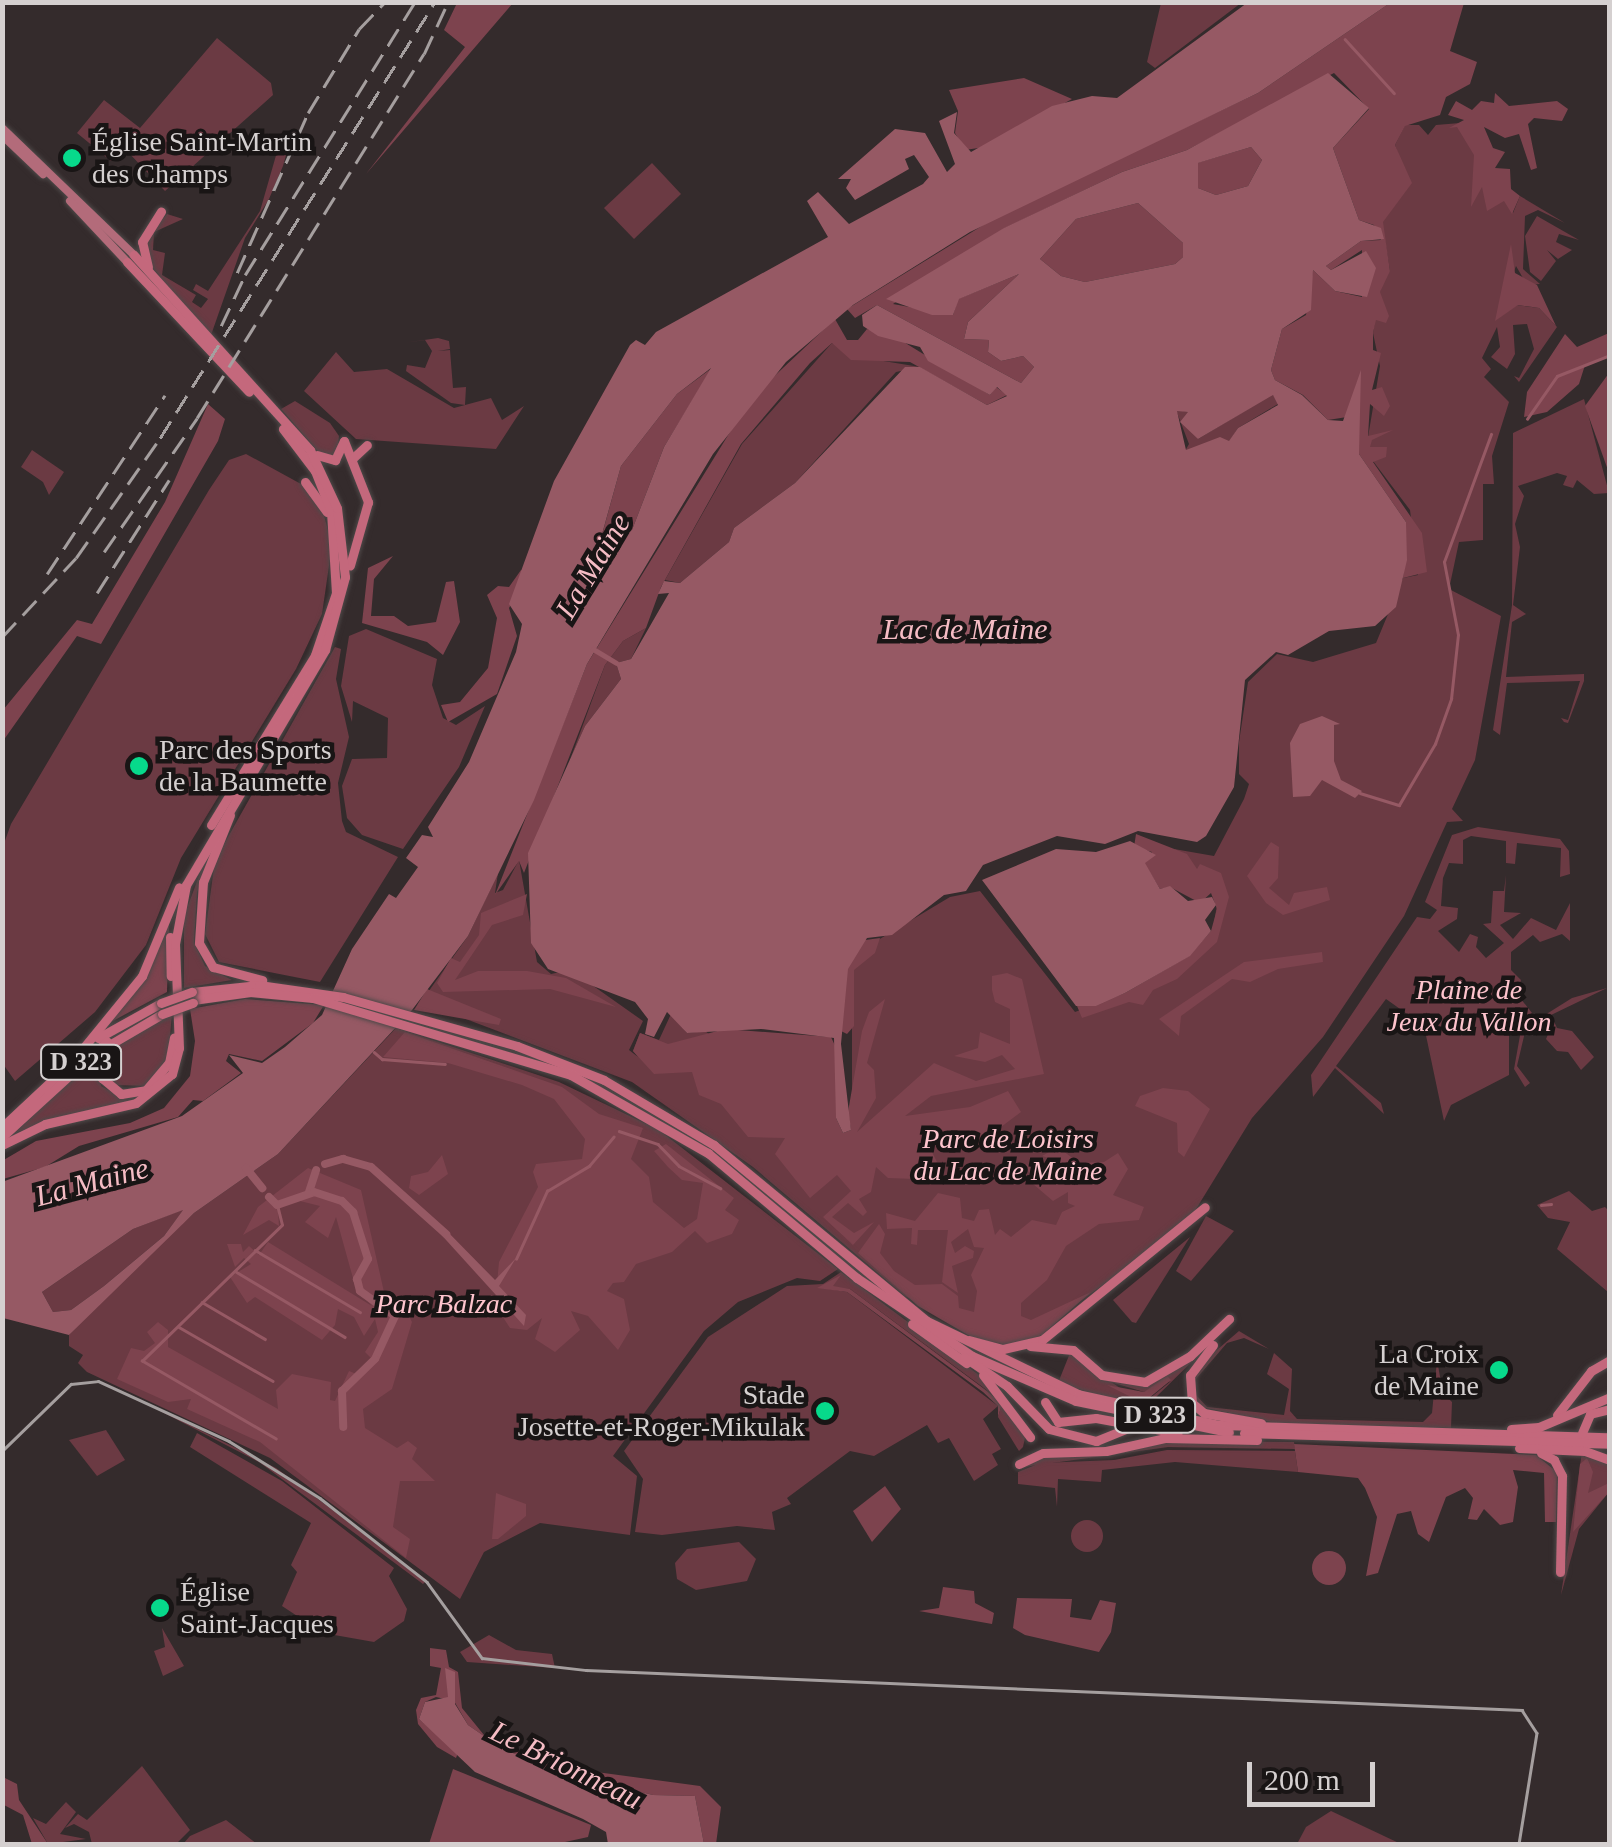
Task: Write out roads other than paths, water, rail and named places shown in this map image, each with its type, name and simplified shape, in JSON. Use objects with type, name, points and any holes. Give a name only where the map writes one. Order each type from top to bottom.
[{"type":"highway","points":[[151,274],[142,242],[160,212]]},
{"type":"highway","points":[[75,1058],[142,976],[179,887],[322,639],[338,578],[336,532],[315,471],[265,405],[151,274],[131,259]]},
{"type":"highway","points":[[131,259],[265,405]]},
{"type":"highway","points":[[2,1146],[44,1124],[136,1103],[167,1083],[179,1048],[180,910],[208,838],[242,790],[324,650],[368,514],[353,458],[344,441],[335,460],[310,450],[281,426]]},
{"type":"highway","points":[[353,458],[367,445]]},
{"type":"highway","points":[[310,450],[338,508],[345,577]]},
{"type":"highway","points":[[305,482],[336,532]]},
{"type":"highway","points":[[242,790],[203,882],[201,950],[220,972],[308,994]]},
{"type":"highway","points":[[162,1009],[105,1049],[100,1071],[115,1092],[146,1090],[169,1063],[170,941],[179,887]]},
{"type":"highway","name":"D 323","points":[[2,1127],[75,1058],[162,1009],[192,998],[259,985],[308,994],[427,1023],[604,1085],[708,1153],[850,1267],[974,1349],[1078,1394],[1190,1421],[1610,1440]]},
{"type":"highway","name":"D 323","points":[[192,998],[308,994]]},
{"type":"highway","name":"D 323","points":[[2,1137],[108,1040],[162,1009]]},
{"type":"highway","points":[[1028,1345],[1205,1207]]},
{"type":"highway","name":"D 323","points":[[850,1267],[857,1278],[972,1356],[1076,1401],[1174,1426],[1391,1440],[1610,1440]]},
{"type":"highway","points":[[857,1278],[999,1389],[1030,1436]]},
{"type":"highway","points":[[878,1284],[979,1344],[1072,1350],[1102,1376],[1145,1382],[1190,1356],[1229,1319]]},
{"type":"highway","points":[[912,1324],[1007,1386],[1049,1429],[1100,1441],[1129,1428]]},
{"type":"highway","points":[[1212,1345],[1187,1383],[1197,1409],[1328,1430]]},
{"type":"highway","points":[[1546,1424],[1610,1360]]},
{"type":"highway","points":[[1464,1433],[1546,1424],[1610,1397]]},
{"type":"highway","points":[[1045,1402],[1058,1422],[1096,1418],[1222,1440]]},
{"type":"highway","points":[[1583,1430],[1590,1414],[1610,1409]]},
{"type":"highway","points":[[1019,1464],[1051,1451],[1113,1450],[1165,1438],[1301,1437]]},
{"type":"highway","points":[[1391,1440],[1586,1451],[1610,1460]]},
{"type":"highway","points":[[1514,1448],[1544,1454],[1560,1467],[1560,1572]]},
{"type":"main road","points":[[7,136],[131,259]]},
{"type":"water","name":"La Maine","points":[[1247,3],[1390,3],[1258,93],[970,232],[853,305],[786,362],[713,454],[587,664],[534,800],[468,936],[412,1010],[278,1154],[194,1213],[69,1335],[3,1318],[2,1182],[182,1116],[243,1073],[229,1055],[262,1063],[285,1047],[322,1015],[352,949],[389,894],[396,898],[418,867],[406,858],[422,835],[433,837],[428,827],[469,762],[516,652],[522,624],[509,604],[554,481],[630,345],[636,340],[645,345],[656,332],[828,237],[807,201],[818,192],[849,224],[923,184],[929,177],[914,155],[905,159],[909,169],[855,200],[846,188],[851,179],[838,179],[895,129],[925,133],[947,172],[955,164],[939,121],[957,112],[954,133],[971,152],[1052,106],[1092,96],[1117,98]],"holes":[[[711,368],[664,447],[632,530],[625,530],[612,560],[587,588],[621,466],[677,394]],[[183,1210],[164,1236],[104,1286],[71,1310],[53,1312],[42,1292],[133,1229]]]},
{"type":"water","name":"Lac de Maine","points":[[1328,73],[1369,108],[1333,148],[1359,220],[1381,228],[1384,239],[1361,241],[1326,266],[1331,270],[1366,251],[1376,268],[1367,297],[1335,291],[1313,270],[1311,310],[1282,329],[1271,370],[1275,380],[1302,395],[1328,420],[1343,421],[1361,370],[1359,454],[1406,522],[1407,560],[1396,607],[1375,626],[1329,631],[1288,655],[1276,652],[1245,680],[1234,787],[1206,836],[1197,842],[1138,831],[1105,844],[1057,836],[983,865],[966,891],[944,895],[892,935],[867,938],[848,969],[841,1044],[851,1130],[843,1133],[836,1118],[834,1038],[761,1029],[687,1033],[667,1012],[654,1037],[645,1034],[648,1019],[635,1002],[548,969],[531,943],[528,853],[585,726],[621,679],[616,663],[631,659],[669,593],[658,594],[664,581],[680,583],[729,542],[734,528],[795,483],[905,367],[920,367],[987,405],[1007,396],[997,387],[990,395],[928,361],[920,347],[878,336],[863,326],[862,315],[877,305],[1021,383],[1034,367],[1023,356],[1001,361],[988,352],[989,340],[964,339],[968,322],[1019,274],[959,299],[953,315],[932,315],[886,299],[1004,228],[1122,172],[1187,150]],"holes":[[[1251,147],[1262,160],[1248,186],[1216,195],[1198,188],[1198,163]],[[1138,203],[1183,243],[1183,257],[1175,264],[1085,282],[1061,276],[1040,259],[1076,219]],[[1273,395],[1278,405],[1238,428],[1229,441],[1220,437],[1186,450],[1177,411],[1188,412],[1180,422],[1198,439]]]},
{"type":"water","points":[[1322,716],[1340,724],[1334,725],[1334,761],[1341,780],[1362,791],[1355,798],[1322,780],[1310,796],[1293,797],[1290,743],[1300,724]]},
{"type":"water","points":[[1130,841],[1156,855],[1145,863],[1160,889],[1170,886],[1188,901],[1212,897],[1216,905],[1205,920],[1211,931],[1190,956],[1125,993],[1096,1006],[1076,1006],[982,880],[1056,849],[1096,852]]},
{"type":"water","points":[[443,1227],[495,1280],[516,1258],[499,1286],[526,1315],[524,1326],[437,1230]]},
{"type":"water","points":[[445,1668],[455,1672],[455,1704],[468,1725],[500,1747],[550,1770],[653,1795],[695,1796],[704,1844],[608,1844],[606,1832],[583,1819],[475,1772],[419,1719],[425,1702],[448,1697]]},
{"type":"waterway","points":[[1345,39],[1394,93]]},
{"type":"waterway","points":[[1527,419],[1557,376],[1610,355]]},
{"type":"waterway","points":[[1360,793],[1399,805],[1435,744],[1451,699],[1458,635],[1444,562],[1491,434]]},
{"type":"waterway","points":[[593,649],[616,663]]},
{"type":"waterway","points":[[374,1052],[382,1059],[445,1064]]},
{"type":"waterway","points":[[619,1131],[658,1144],[679,1166],[720,1188]]},
{"type":"waterway","points":[[516,1259],[547,1191],[589,1166],[613,1137]]},
{"type":"waterway","points":[[325,1164],[343,1159],[371,1167],[446,1234]]},
{"type":"waterway","name":"Le Brionneau","points":[[246,1168],[262,1188]]},
{"type":"waterway","points":[[309,1192],[316,1170]]},
{"type":"waterway","name":"Le Brionneau","points":[[269,1197],[277,1205],[314,1192],[342,1201],[353,1212],[368,1259],[357,1279],[360,1291],[395,1316],[375,1359],[342,1391],[343,1427]]},
{"type":"waterway","points":[[1541,1205],[1551,1204]]},
{"type":"waterway","points":[[276,1439],[142,1361],[282,1225],[277,1205]]},
{"type":"waterway","points":[[255,1250],[360,1312]]},
{"type":"waterway","points":[[235,1271],[345,1337]]},
{"type":"waterway","points":[[202,1302],[265,1339]]},
{"type":"waterway","points":[[179,1327],[273,1381]]},
{"type":"tram line","points":[[2,1451],[71,1384],[98,1381],[229,1441],[320,1498],[427,1582],[482,1658],[586,1670],[1522,1710],[1537,1733],[1519,1844]]},
{"type":"railway","points":[[237,273],[308,113],[359,29],[385,2]]},
{"type":"railway","points":[[221,326],[245,275],[415,2]]},
{"type":"railway","points":[[2,637],[76,558],[160,438],[435,2]]},
{"type":"railway","points":[[104,552],[197,418],[424,54],[448,2]]},
{"type":"railway","points":[[47,574],[165,395]]},
{"type":"railway","points":[[97,593],[169,480]]},
{"type":"place","name":"Église Saint-Martin des Champs","points":[[72,158]]},
{"type":"place","name":"Parc des Sports de la Baumette","points":[[139,766]]},
{"type":"place","name":"La Croix de Maine","points":[[1499,1370]]},
{"type":"place","name":"Stade Josette-et-Roger-Mikulak","points":[[825,1411]]},
{"type":"place","name":"Église Saint-Jacques","points":[[160,1608]]},
{"type":"park label","name":"Plaine de Jeux du Vallon","points":[[1469,1006]]},
{"type":"park label","name":"Parc de Loisirs du Lac de Maine","points":[[1008,1155]]},
{"type":"park label","name":"Parc Balzac","points":[[444,1304]]}]
